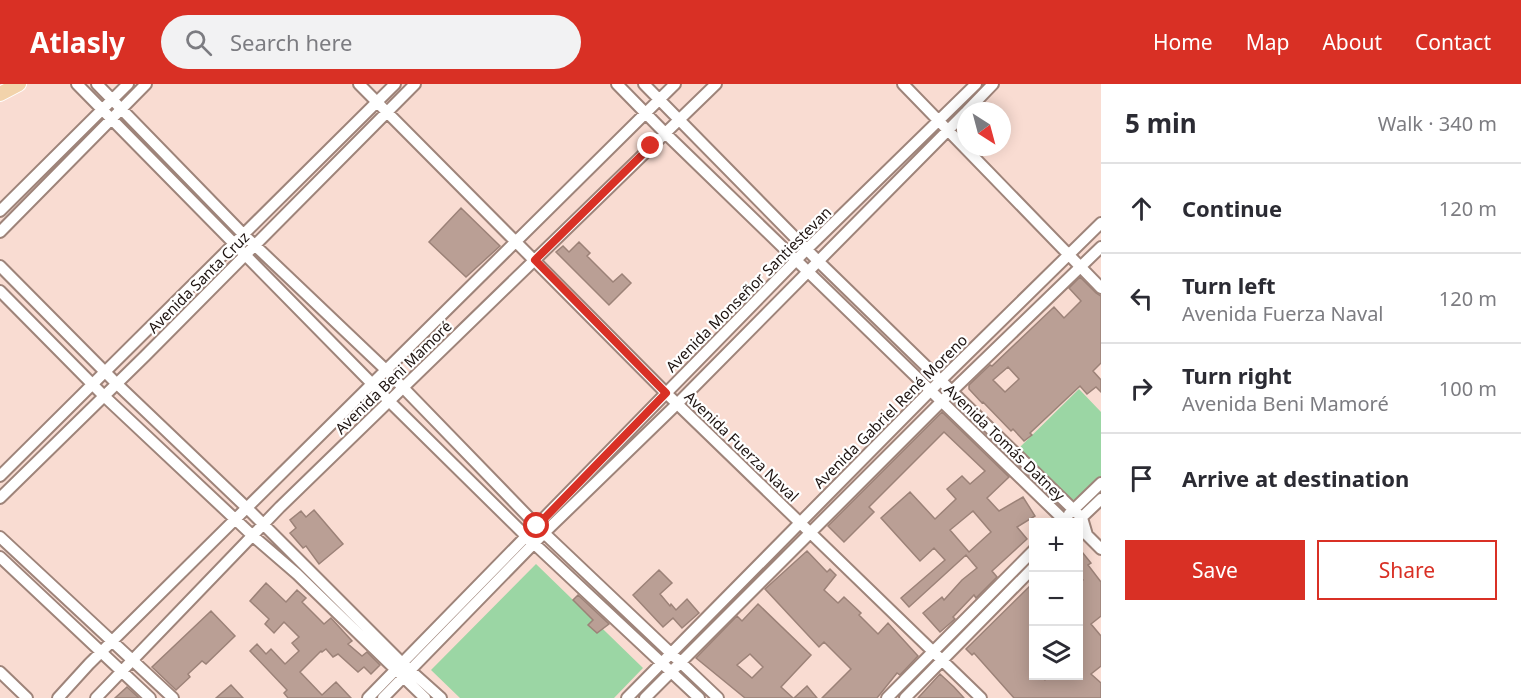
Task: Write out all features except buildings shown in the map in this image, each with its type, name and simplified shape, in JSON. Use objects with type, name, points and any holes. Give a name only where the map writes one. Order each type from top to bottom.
[{"type":"main road","points":[[0,94],[19,84]]},
{"type":"street","points":[[77,84],[372,385],[531,540],[699,698]]},
{"type":"street","points":[[97,84],[244,235],[386,370],[540,530],[718,698]]},
{"type":"street","points":[[0,212],[128,84]]},
{"type":"street","points":[[0,232],[146,84]]},
{"type":"street","name":"Avenida Fuerza Naval","points":[[359,84],[677,404],[981,698]]},
{"type":"street","name":"Avenida Santa Cruz","points":[[0,476],[395,84]]},
{"type":"street","name":"Avenida Santa Cruz","points":[[0,498],[117,384],[415,84]]},
{"type":"street","name":"Avenida Tomás Datney","points":[[617,84],[1059,518]]},
{"type":"street","name":"Avenida Tomás Datney","points":[[644,84],[819,262],[941,380],[1077,517]]},
{"type":"street","name":"Avenida Beni Mamoré","points":[[58,698],[113,640],[675,84]]},
{"type":"street","name":"Avenida Beni Mamoré","points":[[96,698],[264,525],[716,84]]},
{"type":"street","points":[[903,84],[1101,288]]},
{"type":"street","name":"Avenida Monseñor Santiestevan","points":[[368,698],[403,670],[531,540],[666,393],[807,249],[976,84]]},
{"type":"street","name":"Avenida Monseñor Santiestevan","points":[[976,102],[993,84]]},
{"type":"street","name":"Avenida Monseñor Santiestevan","points":[[540,530],[677,404],[957,122]]},
{"type":"street","name":"Avenida Gabriel René Moreno","points":[[627,698],[941,380],[1101,224]]},
{"type":"street","name":"Avenida Gabriel René Moreno","points":[[645,698],[952,391],[1101,247]]},
{"type":"street","points":[[0,266],[117,384],[264,525],[403,670],[425,698]]},
{"type":"street","points":[[0,291],[104,396],[253,536],[403,670],[441,698]]},
{"type":"street","points":[[1077,517],[1101,483]]},
{"type":"street","points":[[1077,517],[1101,499]]},
{"type":"street","name":"Avenida Tomás Datney","points":[[1083,533],[1101,549]]},
{"type":"street","points":[[0,537],[173,698]]},
{"type":"street","points":[[887,698],[1029,555]]},
{"type":"street","points":[[0,557],[150,698]]},
{"type":"street","points":[[905,698],[1029,572]]},
{"type":"street","name":"Avenida Monseñor Santiestevan","points":[[383,698],[403,670]]},
{"type":"street","points":[[0,672],[27,698]]},
{"type":"green space","points":[[1079,389],[1101,412],[1101,476],[1079,498],[1070,501],[1018,449]]},
{"type":"green space","points":[[536,564],[643,668],[614,698],[460,698],[431,670]]},
{"type":"route","points":[[537,526],[666,393],[535,260],[651,146]]}]
